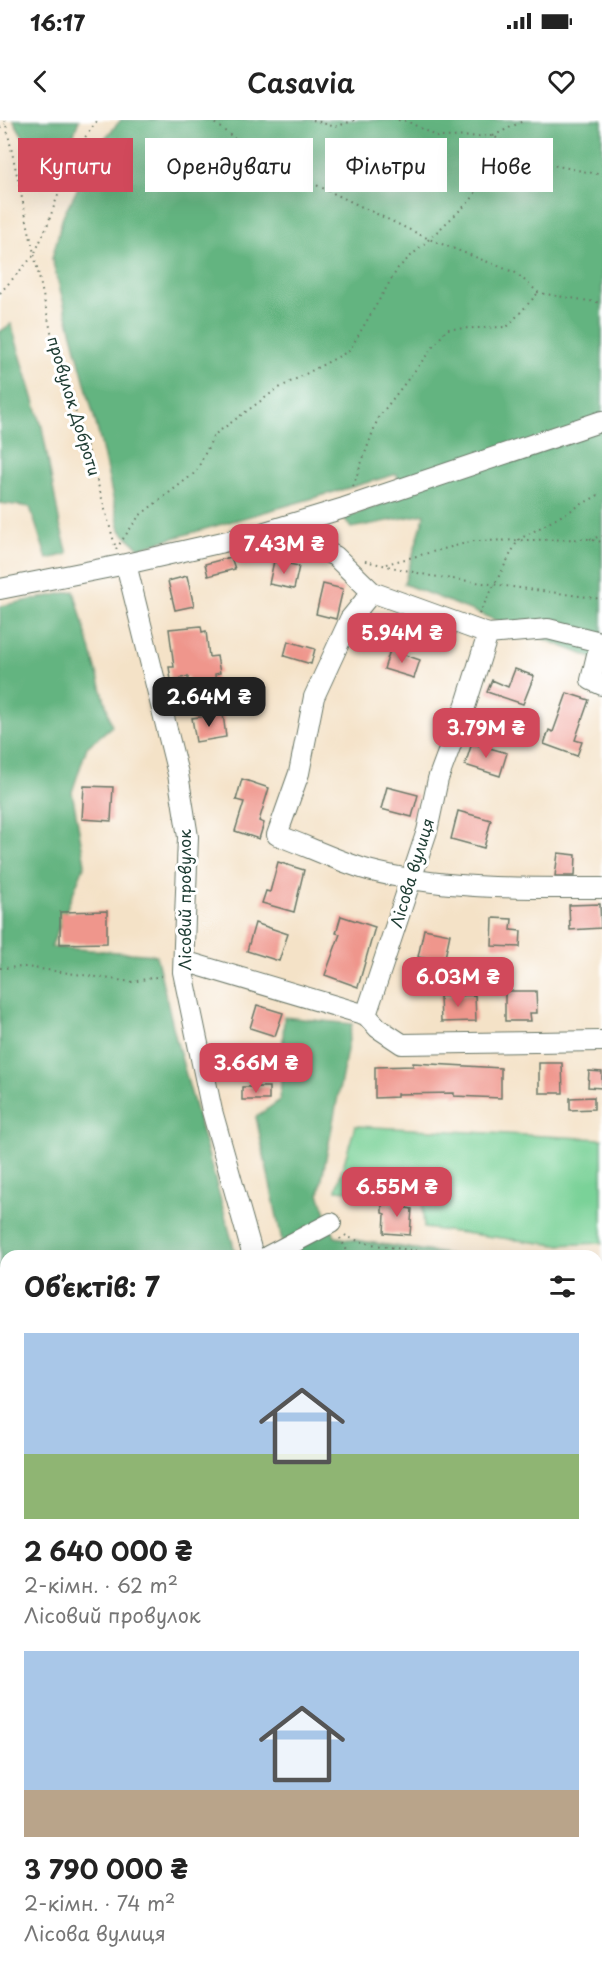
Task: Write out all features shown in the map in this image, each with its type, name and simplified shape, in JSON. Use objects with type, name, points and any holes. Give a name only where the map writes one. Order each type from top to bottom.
[{"type":"street","points":[[0,589],[121,556],[254,535],[344,508],[602,421]]},
{"type":"street","points":[[254,535],[300,540],[335,556],[372,592],[479,631],[548,629],[601,643],[591,680],[602,685]]},
{"type":"street","name":"Лісовий провулок","points":[[121,556],[178,774],[188,837],[184,966],[212,1111],[251,1250]]},
{"type":"street","points":[[372,592],[350,619],[314,697],[299,773],[277,835],[367,870],[412,878],[530,888],[602,888]]},
{"type":"street","name":"Лісова вулиця","points":[[366,1015],[412,878],[438,778],[466,704],[479,631]]},
{"type":"street","points":[[184,966],[366,1015],[378,1028],[402,1044],[602,1041]]},
{"type":"street","points":[[279,1250],[331,1223]]},
{"type":"path","points":[[0,293],[33,255],[47,226],[64,178],[81,144],[98,120]]},
{"type":"path","points":[[210,120],[262,159],[429,239],[516,273],[539,293],[602,303]]},
{"type":"path","points":[[313,120],[335,127],[355,120]]},
{"type":"path","points":[[398,120],[407,121],[437,136],[493,136],[525,120]]},
{"type":"path","points":[[0,128],[5,122]]},
{"type":"path","name":"провулок Доброти","points":[[5,122],[55,350],[121,556]]},
{"type":"path","points":[[493,136],[497,138]]},
{"type":"path","points":[[553,165],[602,175]]},
{"type":"path","points":[[121,556],[139,516],[196,472],[214,435],[277,389],[349,351],[398,268],[471,200],[476,192]]},
{"type":"path","points":[[344,508],[378,418],[447,329],[507,327],[539,293]]},
{"type":"path","points":[[479,631],[497,584],[518,540],[602,493]]},
{"type":"path","points":[[385,564],[474,541],[588,539],[602,536]]},
{"type":"path","points":[[588,539],[602,542]]},
{"type":"path","points":[[335,556],[385,564],[431,576],[602,599]]},
{"type":"path","points":[[0,968],[26,968],[132,982],[184,966]]},
{"type":"path","points":[[331,1223],[347,1250]]},
{"type":"path","points":[[331,1223],[350,1239],[421,1250]]},
{"type":"green space","points":[[13,120],[79,120],[72,138],[24,138]]},
{"type":"green space","points":[[121,120],[602,120],[602,662],[404,584],[425,514],[351,528],[344,518],[402,496],[397,474],[139,548],[120,530],[100,439],[52,259],[63,216],[76,192],[133,192],[133,138],[105,138]]},
{"type":"green space","points":[[11,324],[42,427],[60,525],[68,554],[47,559],[30,507],[0,503],[0,332]]},
{"type":"green space","points":[[74,591],[112,726],[87,747],[72,792],[85,864],[51,947],[156,955],[176,1039],[235,1250],[0,1250],[0,606]]},
{"type":"green space","points":[[284,1017],[352,1024],[319,1194],[335,1237],[420,1250],[284,1250],[256,1117],[280,1100]]},
{"type":"green space","points":[[355,1126],[602,1139],[602,1243],[556,1245],[424,1228],[422,1196],[336,1190]]},
{"type":"building","points":[[231,557],[235,569],[208,576],[205,564]]},
{"type":"building","points":[[274,561],[299,566],[294,589],[269,584]]},
{"type":"building","points":[[187,576],[194,606],[175,610],[168,581]]},
{"type":"building","points":[[323,584],[343,589],[336,619],[316,614]]},
{"type":"building","points":[[201,626],[202,632],[206,631],[209,657],[217,656],[220,673],[215,674],[216,694],[189,697],[188,677],[171,680],[169,667],[174,667],[169,629]]},
{"type":"building","points":[[288,641],[315,649],[311,664],[284,656]]},
{"type":"building","points":[[390,650],[420,660],[414,678],[384,669]]},
{"type":"building","points":[[515,669],[534,676],[523,704],[487,692],[492,680],[508,687]]},
{"type":"building","points":[[567,693],[589,700],[575,740],[582,742],[577,756],[544,744],[549,730],[553,732]]},
{"type":"building","points":[[223,714],[226,737],[196,742],[192,718]]},
{"type":"building","points":[[472,743],[507,753],[500,776],[465,765]]},
{"type":"building","points":[[242,779],[269,788],[259,821],[264,823],[259,839],[235,831],[244,802],[236,800]]},
{"type":"building","points":[[84,786],[113,787],[111,821],[82,819]]},
{"type":"building","points":[[387,787],[418,795],[412,817],[381,809]]},
{"type":"building","points":[[458,811],[491,820],[484,848],[451,839]]},
{"type":"building","points":[[558,853],[576,855],[575,876],[555,876]]},
{"type":"building","points":[[278,862],[304,870],[294,912],[262,903],[266,891],[270,892]]},
{"type":"building","points":[[600,904],[601,928],[570,930],[569,905]]},
{"type":"building","points":[[107,911],[107,943],[60,944],[60,912]]},
{"type":"building","points":[[341,916],[375,927],[358,987],[325,975],[340,934],[336,933]]},
{"type":"building","points":[[493,918],[512,919],[511,930],[521,931],[520,947],[492,946]]},
{"type":"building","points":[[255,923],[288,934],[279,961],[247,951]]},
{"type":"building","points":[[424,929],[450,934],[444,962],[418,957]]},
{"type":"building","points":[[505,991],[536,991],[537,1013],[530,1013],[531,1021],[505,1021]]},
{"type":"building","points":[[475,995],[476,1021],[441,1022],[440,996]]},
{"type":"building","points":[[257,1005],[283,1013],[275,1036],[250,1028]]},
{"type":"building","points":[[413,1063],[501,1068],[501,1098],[454,1096],[454,1093],[397,1094],[397,1097],[375,1098],[375,1067],[413,1066]]},
{"type":"building","points":[[539,1063],[562,1063],[563,1093],[539,1093]]},
{"type":"building","points":[[589,1071],[602,1072],[602,1088],[588,1087]]},
{"type":"building","points":[[242,1087],[269,1087],[269,1100],[242,1100]]},
{"type":"building","points":[[594,1097],[594,1109],[570,1110],[570,1098]]},
{"type":"building","points":[[382,1202],[407,1204],[406,1208],[412,1209],[410,1235],[384,1233],[385,1214],[382,1213]]}]
